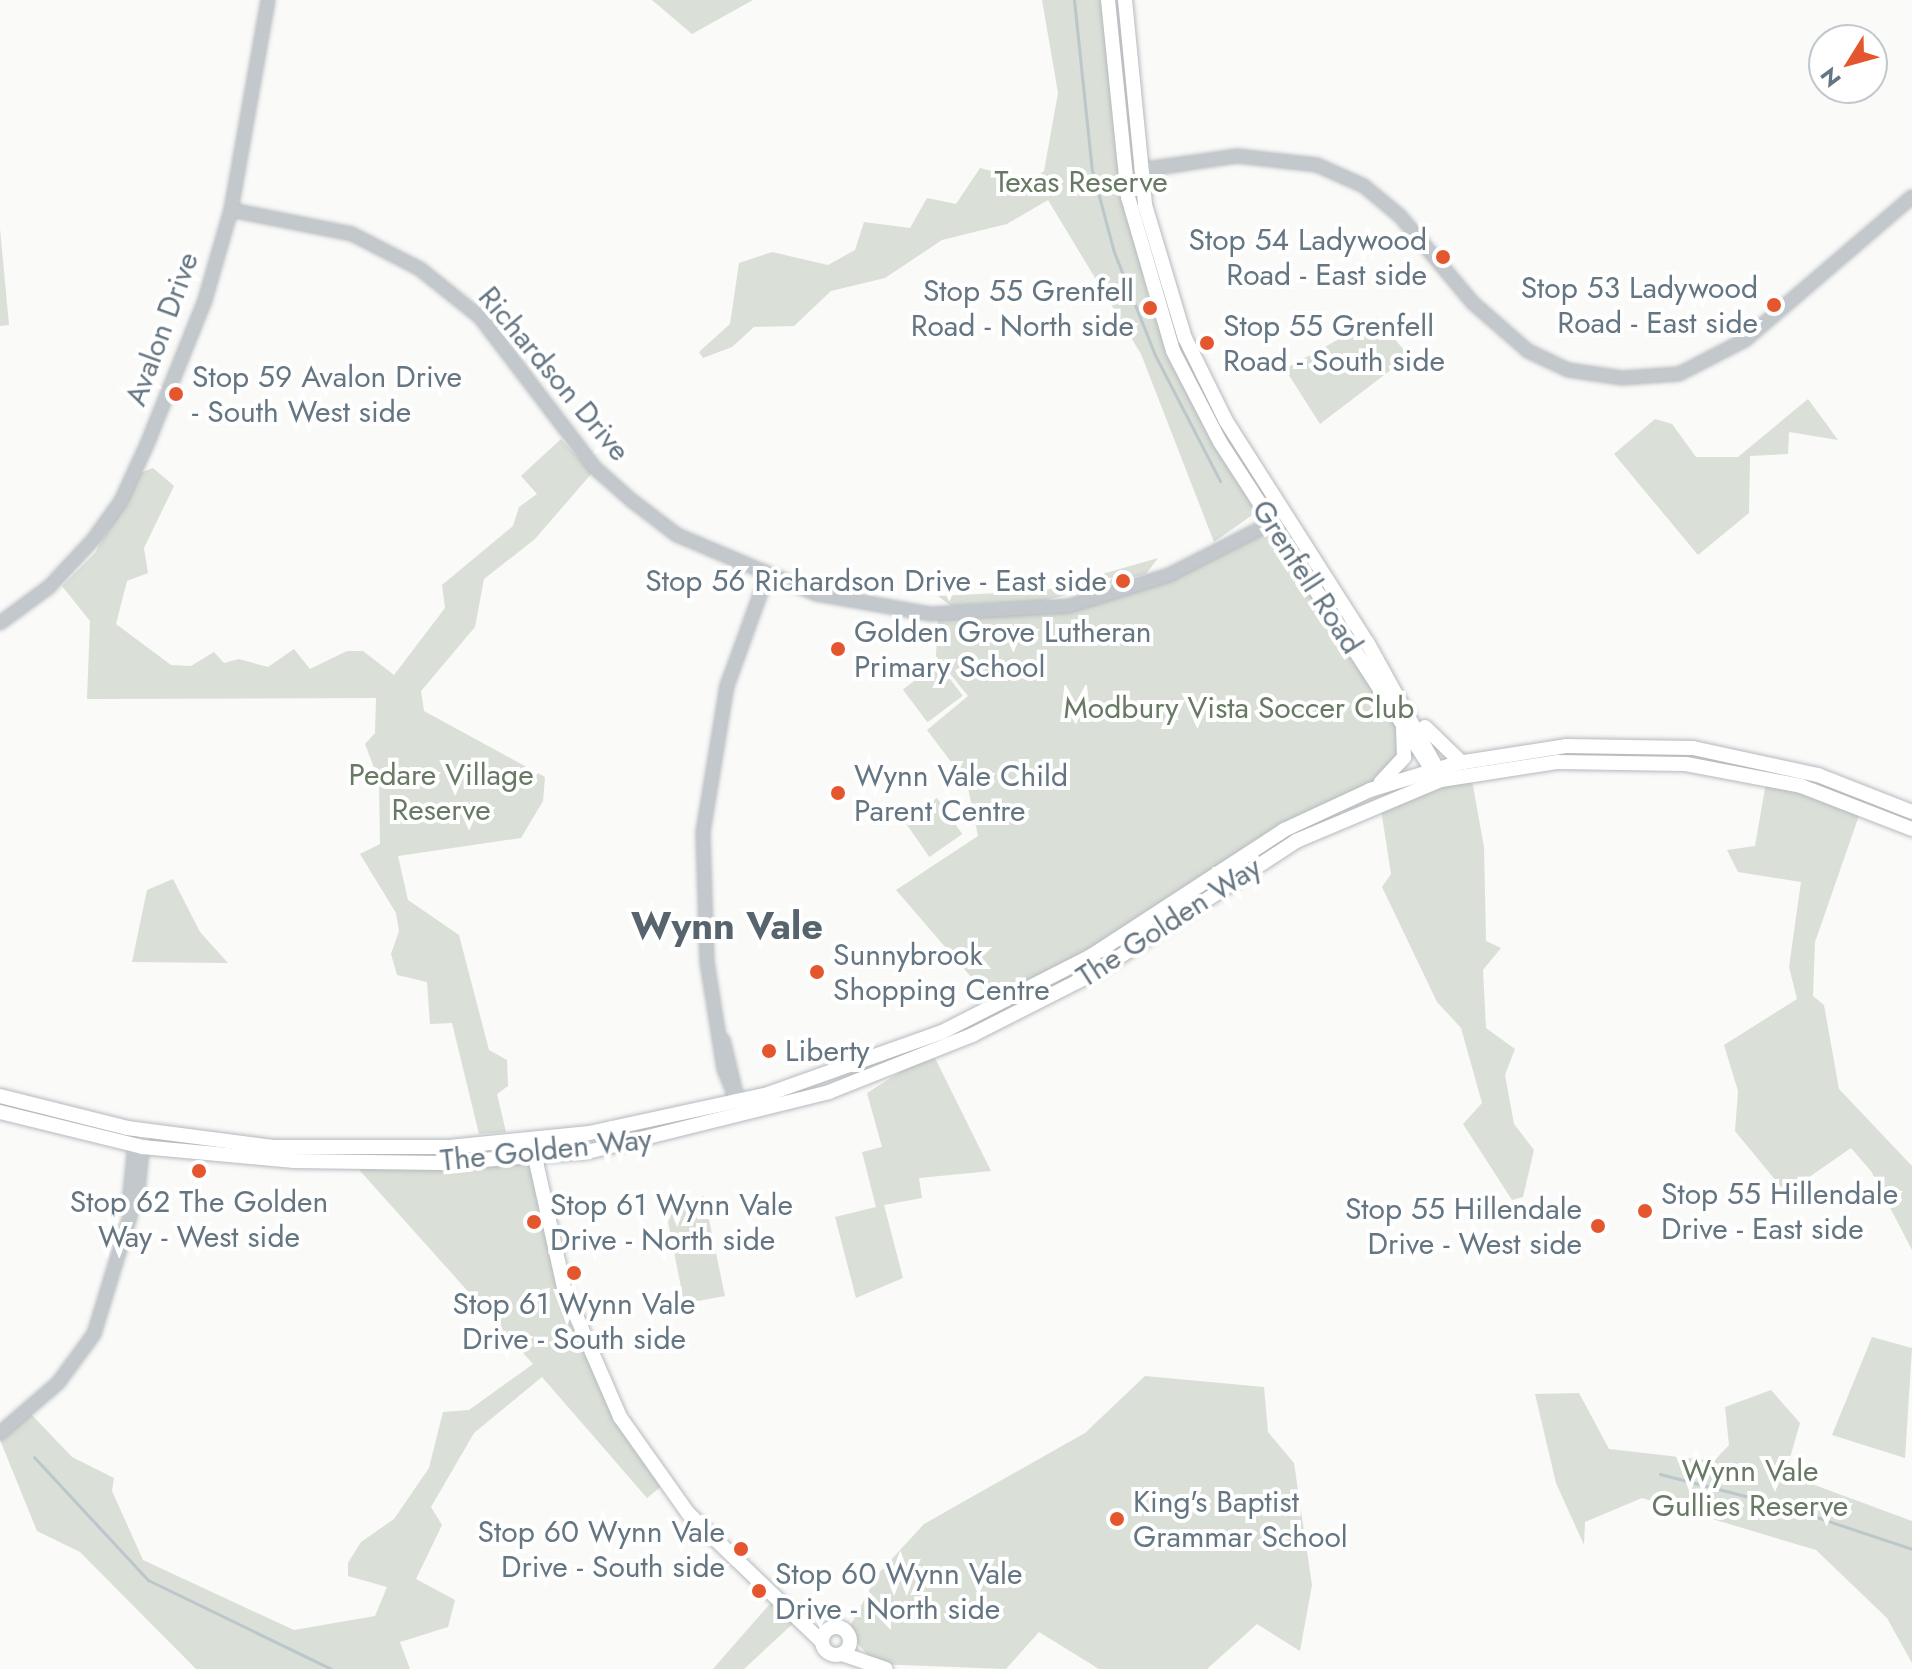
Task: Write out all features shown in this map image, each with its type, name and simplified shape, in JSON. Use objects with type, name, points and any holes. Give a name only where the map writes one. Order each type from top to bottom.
[{"type":"main road","name":"Grenfell Road","points":[[1108,0],[1125,173],[1145,272],[1173,351],[1272,523],[1402,725],[1438,772]]},
{"type":"main road","name":"Grenfell Road","points":[[1125,0],[1140,170],[1157,256],[1185,338],[1286,515],[1403,704],[1438,772]]},
{"type":"main road","points":[[1125,173],[1140,170]]},
{"type":"main road","points":[[1403,704],[1461,762]]},
{"type":"main road","points":[[1374,788],[1404,757],[1402,725]]},
{"type":"main road","name":"The Golden Way","points":[[0,1096],[145,1131],[304,1148],[515,1143],[549,1139],[740,1109],[883,1073],[992,1027],[1096,972],[1296,841],[1461,762],[1566,746],[1693,748],[1818,775],[1912,812]]},
{"type":"main road","name":"The Golden Way","points":[[0,1112],[142,1147],[336,1163],[535,1157],[621,1147],[740,1109],[857,1066],[1009,1000],[1105,948],[1269,839],[1374,788],[1438,772],[1557,762],[1686,764],[1801,786],[1912,829]]},
{"type":"main road","points":[[535,1157],[549,1139]]},
{"type":"main road","points":[[515,1143],[535,1157],[564,1288],[614,1406],[688,1513],[796,1614],[830,1654],[842,1654],[881,1666]]},
{"type":"main road","points":[[796,1614],[832,1626],[881,1666]]},
{"type":"main road","points":[[821,1641],[832,1626]]},
{"type":"main road","points":[[842,1654],[850,1640]]},
{"type":"street","name":"Avalon Drive","points":[[0,623],[74,562],[121,501],[205,300],[231,210],[268,0]]},
{"type":"street","points":[[1140,170],[1274,155],[1364,186],[1528,351],[1568,370],[1622,378],[1679,374],[1745,340],[1912,197]]},
{"type":"street","name":"Richardson Drive","points":[[231,210],[352,234],[420,269],[480,317],[595,468],[677,535],[766,578],[899,611],[1069,606],[1169,575],[1286,515]]},
{"type":"street","points":[[740,1109],[728,1088],[703,915],[707,798],[727,686],[766,578]]},
{"type":"street","points":[[0,1433],[58,1383],[94,1334],[129,1212],[134,1154],[142,1147],[145,1131]]},
{"type":"green space","points":[[652,0],[753,0],[692,34]]},
{"type":"green space","name":"Texas Reserve","points":[[1042,0],[1103,0],[1119,174],[1149,299],[1182,383],[1258,511],[1214,542],[1141,354],[1048,200],[1007,224],[942,240],[885,278],[831,291],[794,326],[754,327],[732,347],[703,358],[699,352],[730,324],[739,263],[772,252],[828,265],[855,250],[864,222],[910,228],[927,198],[956,204],[980,168],[1031,181],[1044,171],[1058,93]]},
{"type":"green space","points":[[0,229],[9,325],[0,326]]},
{"type":"green space","points":[[1377,318],[1409,356],[1320,424],[1285,369]]},
{"type":"green space","points":[[1808,399],[1838,440],[1789,432],[1788,454],[1750,456],[1749,513],[1698,555],[1614,454],[1655,419],[1672,424],[1696,457],[1738,457]]},
{"type":"green space","name":"Pedare Village Reserve","points":[[561,439],[592,473],[535,539],[484,579],[475,627],[421,691],[424,711],[545,777],[543,801],[521,838],[398,856],[408,900],[459,935],[489,1050],[507,1060],[508,1086],[497,1094],[506,1132],[479,1134],[452,1023],[430,1024],[427,982],[397,975],[391,954],[399,931],[396,913],[360,854],[380,844],[379,781],[365,744],[375,733],[376,698],[87,699],[90,621],[62,586],[95,553],[142,472],[153,468],[174,486],[144,548],[148,573],[127,581],[116,624],[171,665],[191,666],[214,652],[224,663],[239,659],[268,667],[294,649],[310,669],[347,651],[363,651],[394,675],[445,608],[442,585],[513,526],[519,507],[537,494],[521,476]]},
{"type":"green space","name":"Modbury Vista Soccer Club","points":[[1272,523],[1402,725],[1405,751],[1370,790],[1321,811],[996,1006],[896,890],[978,836],[967,783],[927,730],[968,696],[936,656],[938,614],[1069,606],[1169,575]]},
{"type":"green space","points":[[1158,558],[1146,574],[1043,601],[951,606],[938,596],[1043,591]]},
{"type":"green space","points":[[938,663],[963,696],[928,722],[903,689]]},
{"type":"green space","points":[[1471,775],[1484,847],[1486,941],[1501,948],[1483,970],[1486,1028],[1515,1049],[1505,1075],[1514,1124],[1534,1150],[1523,1197],[1512,1200],[1463,1124],[1482,1103],[1461,1028],[1437,1002],[1382,887],[1391,874],[1380,803]]},
{"type":"green space","points":[[1767,777],[1862,807],[1815,942],[1813,996],[1824,1005],[1839,1089],[1912,1166],[1912,1250],[1871,1171],[1851,1148],[1786,1193],[1735,1131],[1738,1091],[1724,1045],[1797,999],[1789,967],[1801,882],[1738,872],[1727,850],[1755,846]]},
{"type":"green space","points":[[937,798],[962,834],[929,857],[904,821]]},
{"type":"green space","points":[[173,879],[200,932],[228,963],[132,962],[147,890]]},
{"type":"green space","points":[[932,1052],[991,1171],[919,1178],[922,1198],[884,1205],[903,1278],[856,1298],[835,1217],[876,1207],[862,1152],[882,1147],[867,1093]]},
{"type":"green space","points":[[535,1157],[535,1190],[584,1342],[664,1484],[647,1498],[542,1377],[474,1433],[431,1507],[442,1525],[416,1579],[455,1600],[448,1627],[400,1642],[410,1669],[196,1669],[80,1552],[37,1531],[0,1440],[29,1412],[72,1457],[114,1478],[112,1491],[143,1560],[294,1630],[375,1616],[387,1587],[348,1576],[348,1563],[361,1542],[394,1519],[429,1468],[443,1412],[469,1410],[533,1364],[353,1163]]},
{"type":"green space","points":[[704,1196],[725,1296],[698,1301],[683,1297],[668,1222],[676,1205]]},
{"type":"green space","points":[[1872,1337],[1912,1348],[1905,1458],[1832,1435]]},
{"type":"green space","name":"King's Baptist Grammar School","points":[[1145,1376],[1264,1387],[1268,1432],[1294,1463],[1312,1585],[1300,1651],[1257,1624],[1207,1669],[1099,1669],[1039,1632],[1006,1669],[876,1664],[847,1632],[878,1574],[924,1524],[1085,1433]]},
{"type":"green space","name":"Wynn Vale Gullies Reserve","points":[[1771,1390],[1800,1423],[1787,1468],[1793,1477],[1912,1521],[1912,1663],[1887,1618],[1816,1550],[1642,1498],[1585,1522],[1584,1545],[1556,1483],[1535,1394],[1579,1393],[1609,1449],[1714,1461],[1729,1445],[1725,1407]]},
{"type":"green space","points":[[775,1598],[800,1617],[744,1669],[713,1669]]},
{"type":"waterway","points":[[1074,0],[1092,170],[1114,252],[1155,355],[1220,481]]},
{"type":"waterway","points":[[34,1457],[148,1580],[331,1669]]},
{"type":"waterway","points":[[1660,1474],[1757,1499]]},
{"type":"waterway","points":[[1771,1502],[1912,1549]]},
{"type":"place","name":"Stop 54 Ladywood Road - East side","points":[[1443,257]]},
{"type":"place","name":"Stop 53 Ladywood Road - East side","points":[[1774,305]]},
{"type":"place","name":"Stop 55 Grenfell Road - North side","points":[[1150,308]]},
{"type":"place","name":"Stop 55 Grenfell Road - South side","points":[[1207,343]]},
{"type":"place","name":"Stop 59 Avalon Drive - South West side","points":[[176,394]]},
{"type":"place","name":"Stop 56 Richardson Drive - East side","points":[[1123,581]]},
{"type":"place","name":"Golden Grove Lutheran Primary School","points":[[838,649]]},
{"type":"place","name":"Wynn Vale Child Parent Centre","points":[[838,793]]},
{"type":"place","name":"Sunnybrook Shopping Centre","points":[[817,972]]},
{"type":"place","name":"Liberty","points":[[769,1051]]},
{"type":"place","name":"Stop 62 The Golden Way - West side","points":[[199,1171]]},
{"type":"place","name":"Stop 55 Hillendale Drive - East side","points":[[1645,1211]]},
{"type":"place","name":"Stop 61 Wynn Vale Drive - North side","points":[[534,1222]]},
{"type":"place","name":"Stop 55 Hillendale Drive - West side","points":[[1598,1226]]},
{"type":"place","name":"Stop 61 Wynn Vale Drive - South side","points":[[574,1273]]},
{"type":"place","name":"King's Baptist Grammar School","points":[[1117,1519]]},
{"type":"place","name":"Stop 60 Wynn Vale Drive - South side","points":[[741,1549]]},
{"type":"place","name":"Stop 60 Wynn Vale Drive - North side","points":[[759,1591]]},
{"type":"district","name":"Wynn Vale","points":[[727,926]]}]
